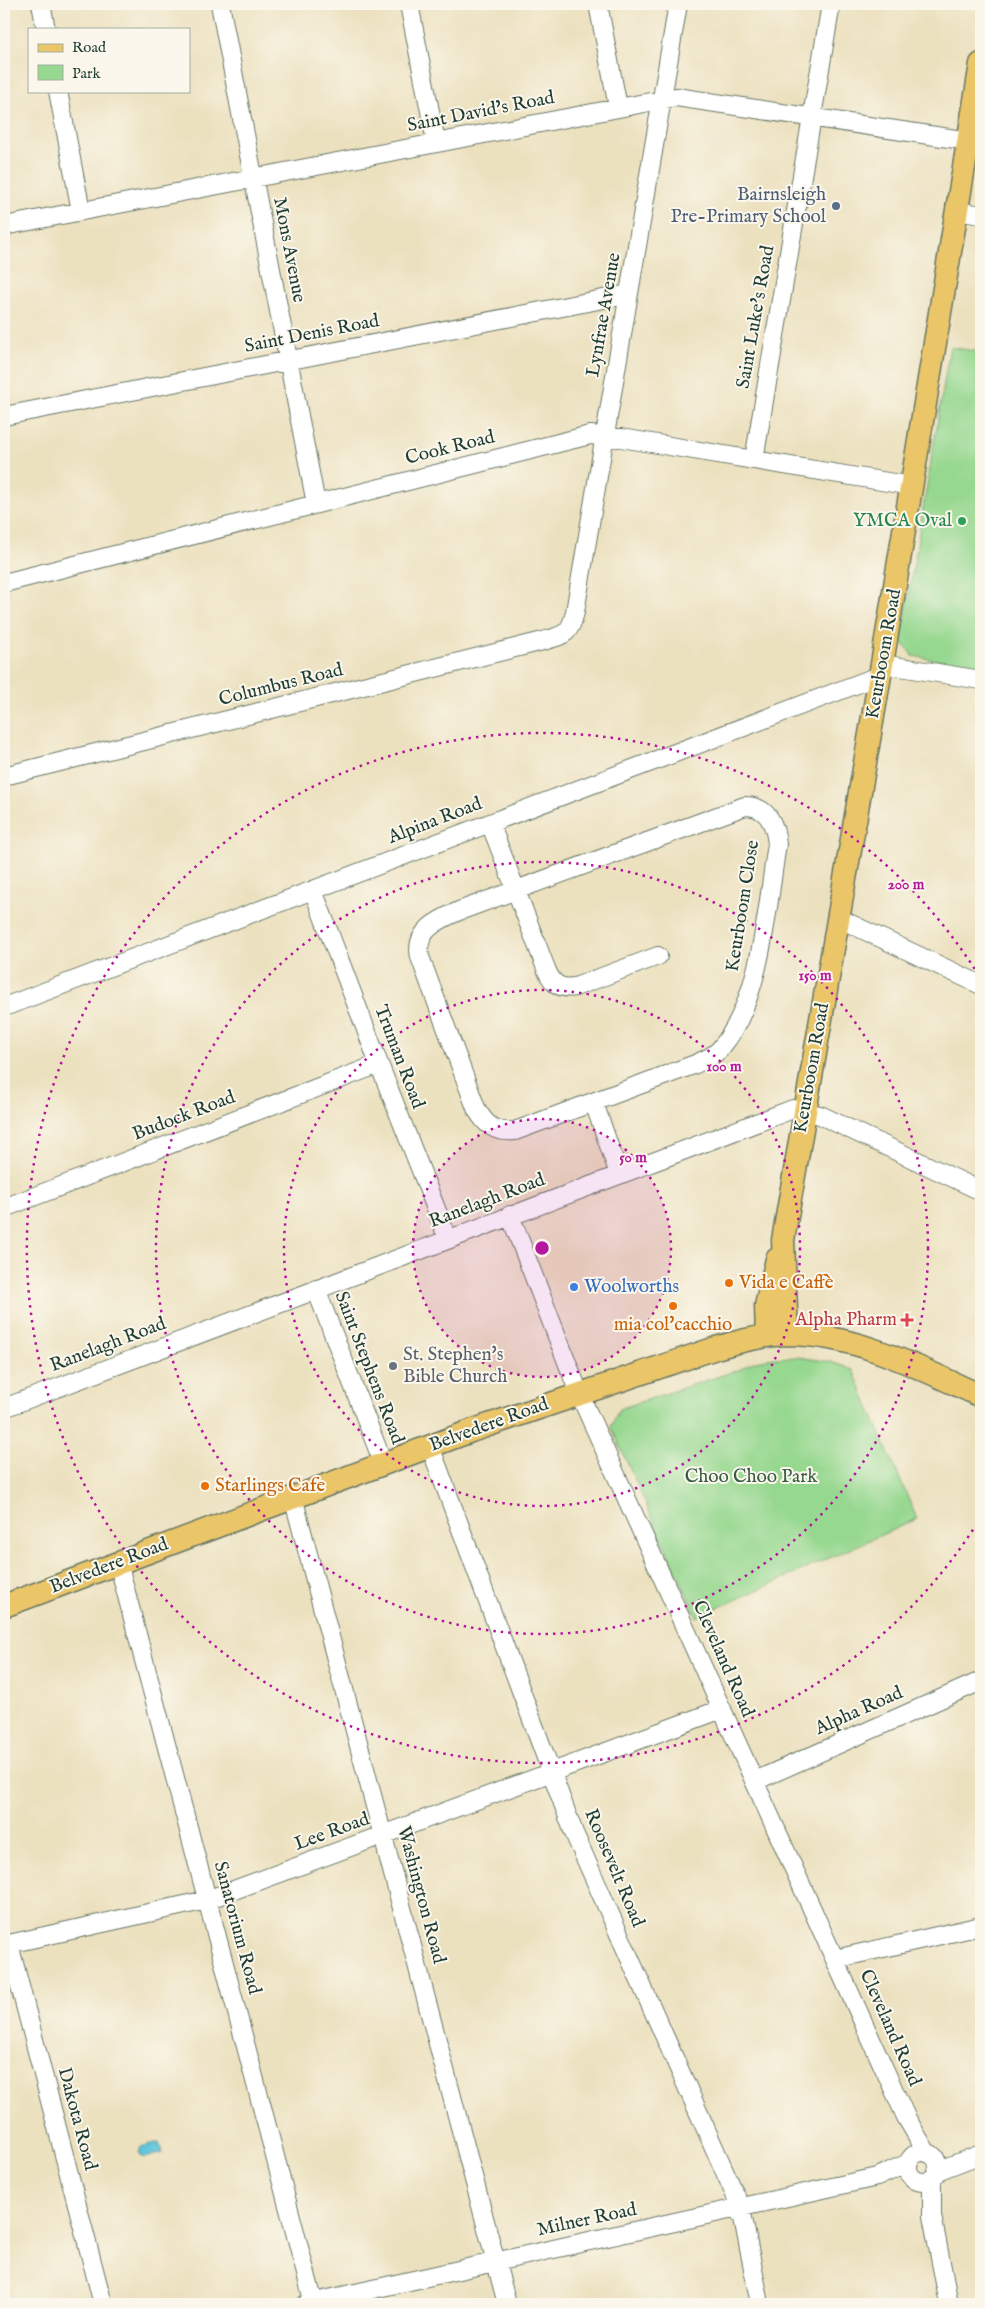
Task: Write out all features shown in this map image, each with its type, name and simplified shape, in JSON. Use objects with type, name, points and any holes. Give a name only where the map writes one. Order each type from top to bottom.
[{"type":"main road","name":"Keurboom Road","points":[[777,1335],[782,1244],[882,669],[981,64]]},
{"type":"main road","name":"Belvedere Road","points":[[4,1606],[383,1463],[579,1393],[716,1348],[777,1335],[837,1340],[880,1351],[981,1396]]},
{"type":"street","points":[[41,4],[46,28]]},
{"type":"street","name":"Mons Avenue","points":[[220,4],[316,504]]},
{"type":"street","points":[[409,4],[436,142]]},
{"type":"street","points":[[598,4],[618,108]]},
{"type":"street","name":"Lynfrae Avenue","points":[[567,632],[572,626],[575,612],[678,4]]},
{"type":"street","name":"Saint Luke's Road","points":[[754,460],[831,4]]},
{"type":"street","points":[[58,92],[81,211]]},
{"type":"street","name":"Saint David's Road","points":[[4,226],[663,98],[687,97],[969,141]]},
{"type":"street","points":[[958,211],[981,215]]},
{"type":"street","name":"Saint Denis Road","points":[[4,416],[629,294]]},
{"type":"street","name":"Cook Road","points":[[4,583],[586,436],[605,436],[912,486]]},
{"type":"street","name":"Columbus Road","points":[[4,776],[543,641],[567,632]]},
{"type":"street","points":[[882,669],[981,680]]},
{"type":"street","name":"Alpina Road","points":[[4,1007],[490,823],[882,669]]},
{"type":"street","name":"Keurboom Close","points":[[754,806],[768,815],[774,827],[777,844],[757,966],[752,987],[734,1028],[719,1051],[710,1057],[598,1101],[515,1131],[503,1132],[492,1129],[476,1108],[420,957],[418,948],[421,936],[436,922],[516,890],[731,809],[754,806]]},
{"type":"street","points":[[490,823],[550,977],[557,985],[567,988],[576,987],[658,956]]},
{"type":"street","name":"Truman Road","points":[[313,890],[448,1239]]},
{"type":"street","points":[[838,918],[981,985]]},
{"type":"street","name":"Budock Road","points":[[4,1208],[379,1064]]},
{"type":"street","points":[[598,1101],[624,1172]]},
{"type":"street","name":"Ranelagh Road","points":[[4,1408],[316,1288],[793,1109],[805,1111],[840,1124],[981,1191]]},
{"type":"street","name":"Cleveland Road","points":[[510,1215],[579,1393],[906,2117],[923,2167],[949,2304]]},
{"type":"street","name":"Saint Stephens Road","points":[[316,1288],[383,1463]]},
{"type":"street","name":"Roosevelt Road","points":[[430,1446],[574,1833],[741,2208],[760,2304]]},
{"type":"street","name":"Washington Road","points":[[293,1497],[507,2304]]},
{"type":"street","name":"Sanatorium Road","points":[[118,1562],[208,1900],[311,2304]]},
{"type":"street","name":"Alpha Road","points":[[755,1781],[981,1680]]},
{"type":"street","name":"Lee Road","points":[[6,1945],[208,1900],[722,1709]]},
{"type":"street","points":[[835,1959],[981,1926]]},
{"type":"street","name":"Dakota Road","points":[[6,1945],[103,2304]]},
{"type":"street","name":"Milner Road","points":[[311,2304],[978,2154]]},
{"type":"green space","points":[[950,347],[981,352],[981,668],[913,656],[901,641]]},
{"type":"green space","name":"Choo Choo Park","points":[[797,1357],[831,1362],[853,1370],[917,1519],[697,1617],[611,1427],[619,1409],[741,1369],[753,1362]]},
{"type":"water","points":[[159,2142],[162,2153],[144,2158],[139,2153],[141,2147]]},
{"type":"place","name":"Bairnsleigh Pre-Primary School","points":[[836,206]]},
{"type":"place","name":"YMCA Oval","points":[[962,521]]},
{"type":"place","name":"Vida e Caffè","points":[[729,1283]]},
{"type":"place","name":"Woolworths","points":[[574,1287]]},
{"type":"place","name":"mia col'cacchio","points":[[673,1306]]},
{"type":"place","name":"Alpha Pharm","points":[[907,1320]]},
{"type":"place","name":"St. Stephen's Bible Church","points":[[393,1366]]},
{"type":"place","name":"Starlings Cafe","points":[[205,1486]]}]
